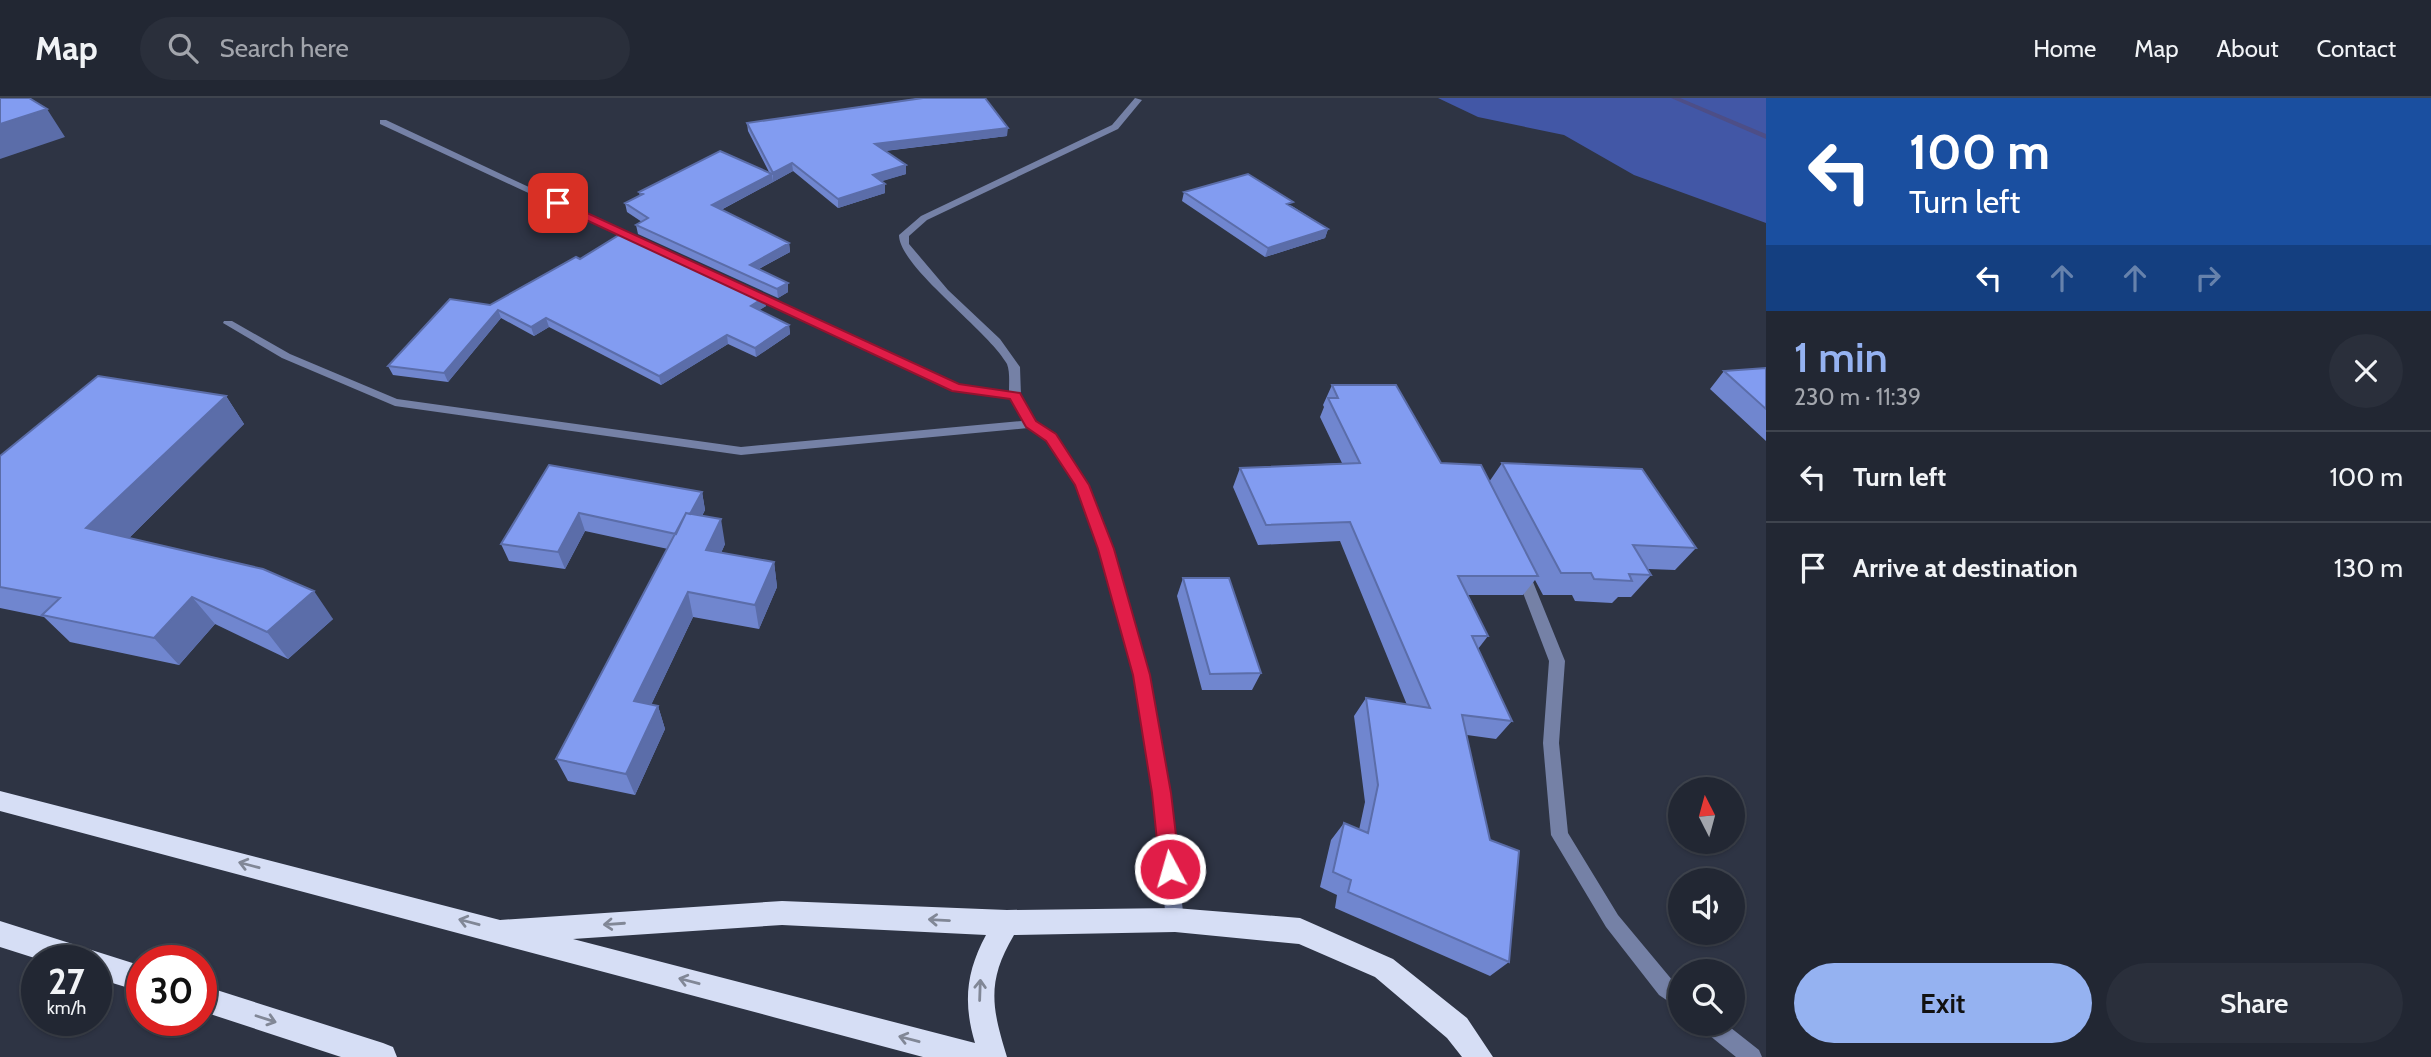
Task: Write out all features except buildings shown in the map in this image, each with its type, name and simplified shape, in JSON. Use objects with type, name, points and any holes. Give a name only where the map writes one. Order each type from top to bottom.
[{"type":"highway","points":[[0,801],[504,931],[975,1057]]},
{"type":"highway","points":[[504,931],[782,913],[1007,923],[1175,920],[1300,931],[1384,968],[1457,1028],[1479,1057]]},
{"type":"highway","points":[[993,1057],[980,1009],[979,988],[986,955],[1007,923]]},
{"type":"highway","points":[[0,933],[36,945]]},
{"type":"highway","points":[[217,1003],[383,1057]]},
{"type":"street","points":[[1125,98],[1138,100],[1115,127],[924,218],[904,235],[904,244],[911,256],[996,341],[1014,367],[1015,396],[1030,424],[1051,438],[1082,485],[1106,549],[1141,675],[1161,793],[1175,920]]},
{"type":"street","points":[[383,122],[645,244]]},
{"type":"street","points":[[745,290],[957,388],[1015,396]]},
{"type":"street","points":[[228,323],[286,356],[395,402],[741,451],[1030,424]]},
{"type":"street","points":[[1517,562],[1530,586],[1557,661],[1551,743],[1560,835],[1612,921],[1668,990]]},
{"type":"street","points":[[1726,1036],[1752,1057]]},
{"type":"shaded area","points":[[1438,98],[1766,98],[1766,223],[1634,175],[1564,135],[1478,117]]},
{"type":"waterway","points":[[1674,98],[1766,137]]},
{"type":"route","points":[[558,203],[957,388],[1015,396],[1030,424],[1051,438],[1082,485],[1106,549],[1141,675],[1161,793],[1170,869]]}]
